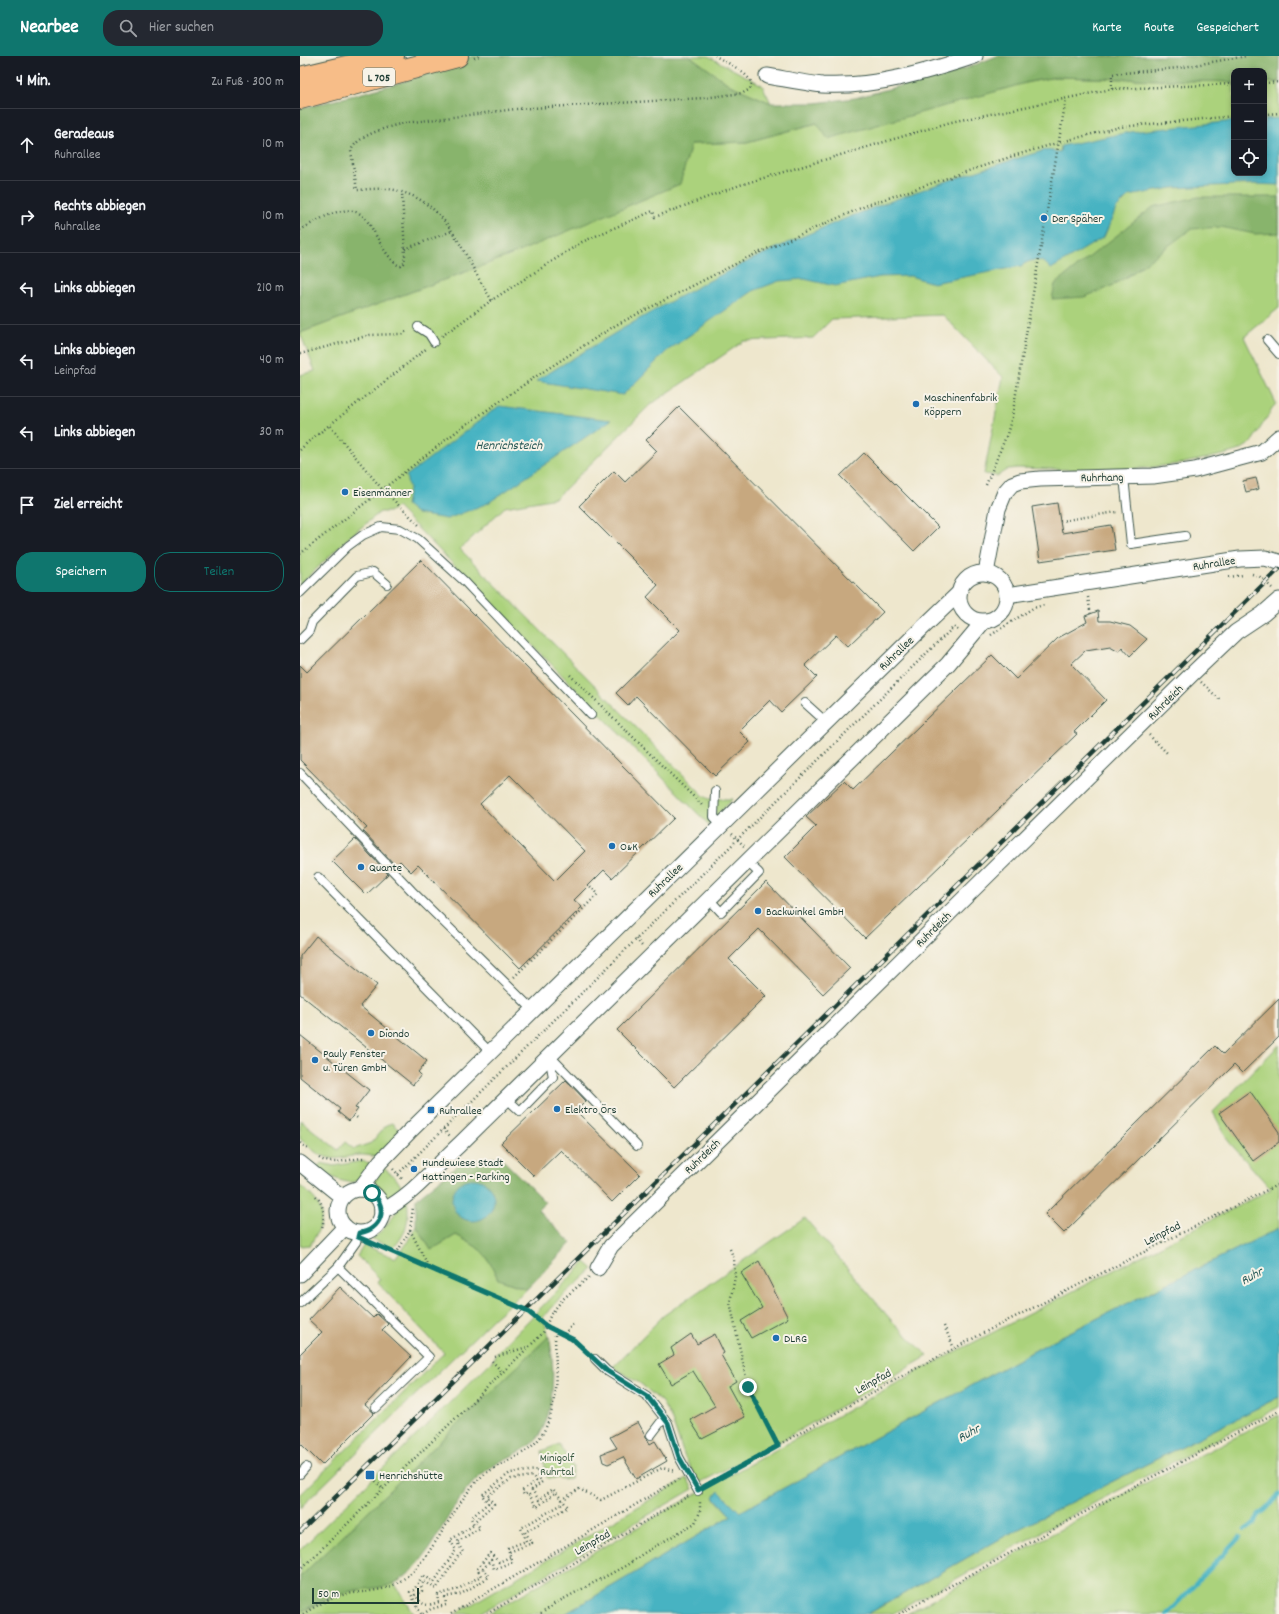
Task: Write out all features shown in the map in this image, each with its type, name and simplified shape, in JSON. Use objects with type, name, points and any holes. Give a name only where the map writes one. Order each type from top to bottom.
[{"type":"main road","name":"L 705","points":[[300,78],[393,56]]},
{"type":"main road","name":"L 705","points":[[300,98],[457,56]]},
{"type":"street","points":[[767,76],[822,85],[880,81],[910,75],[975,56]]},
{"type":"street","name":"Ruhrhang","points":[[986,573],[998,508],[1005,492],[1012,484],[1020,481],[1040,479],[1153,476],[1195,470],[1262,452],[1279,437]]},
{"type":"street","name":"Ruhrallee","points":[[1007,594],[1254,557],[1279,562]]},
{"type":"street","points":[[959,593],[959,602],[965,614],[974,620],[983,622],[992,620],[1001,614],[1005,608],[1007,594],[1002,582],[986,573]]},
{"type":"street","name":"Ruhrallee","points":[[342,1197],[351,1190],[360,1188],[380,1162],[490,1052],[959,593],[962,586],[969,578],[986,573]]},
{"type":"street","name":"Ruhrdeich","points":[[598,1268],[611,1246],[1214,653],[1236,632],[1263,614],[1276,595]]},
{"type":"street","points":[[382,1211],[391,1207],[410,1192],[506,1098],[948,664],[983,622]]},
{"type":"street","points":[[300,1163],[342,1197],[338,1204],[337,1213],[345,1227],[358,1235],[375,1227],[380,1219],[382,1211],[377,1197],[360,1188]]},
{"type":"street","points":[[303,1266],[345,1227]]},
{"type":"lane","points":[[418,327],[429,334],[434,342]]},
{"type":"lane","points":[[1267,340],[1279,354]]},
{"type":"lane","points":[[1124,477],[1131,544],[1185,536]]},
{"type":"lane","points":[[300,593],[348,546],[363,535],[381,527],[400,529],[418,539],[464,581],[591,715]]},
{"type":"lane","points":[[300,640],[309,631],[312,622],[357,576],[373,572],[387,584]]},
{"type":"lane","points":[[805,703],[826,722]]},
{"type":"lane","points":[[300,773],[412,891],[533,1010]]},
{"type":"lane","points":[[715,791],[714,817],[722,825]]},
{"type":"lane","points":[[318,877],[490,1052]]},
{"type":"lane","points":[[549,1055],[637,1146]]},
{"type":"lane","points":[[300,1303],[338,1266],[356,1242],[358,1235]]},
{"type":"lane","points":[[338,1266],[429,1357],[376,1408]]},
{"type":"lane","points":[[595,1359],[607,1371],[647,1396],[668,1423],[686,1471],[697,1491]]},
{"type":"lane","points":[[651,1435],[664,1418]]},
{"type":"path","points":[[492,300],[460,241],[432,209],[418,199],[402,192],[381,189],[357,190],[351,150],[354,145],[375,132],[390,126],[406,123],[516,109],[703,98],[743,93],[750,89],[752,83],[741,71],[715,56]]},
{"type":"path","points":[[1112,89],[1112,74],[1178,68],[1246,56]]},
{"type":"path","points":[[1267,83],[1279,82]]},
{"type":"path","points":[[300,450],[308,442],[434,342],[492,300],[582,242],[653,211],[656,217],[740,185],[951,122],[1112,89],[1231,84]]},
{"type":"path","points":[[986,485],[1007,434],[1012,417],[1037,259],[1066,98]]},
{"type":"path","points":[[1267,114],[1279,113]]},
{"type":"path","points":[[300,554],[461,428],[538,375],[616,325],[751,256],[870,204],[1057,144],[1120,128],[1231,116]]},
{"type":"path","points":[[300,230],[326,216],[350,210],[358,212],[365,218],[385,251],[396,265],[401,266],[404,263],[402,192]]},
{"type":"path","points":[[404,249],[452,231]]},
{"type":"path","points":[[300,354],[370,336],[400,334],[418,327]]},
{"type":"path","points":[[330,426],[382,489],[399,506]]},
{"type":"path","points":[[1060,521],[1127,510]]},
{"type":"path","points":[[1222,578],[1253,574],[1259,576],[1276,595]]},
{"type":"path","points":[[1084,583],[1091,616]]},
{"type":"path","points":[[1081,599],[1096,597]]},
{"type":"path","points":[[970,637],[978,638],[992,635],[1028,611],[1046,605]]},
{"type":"path","name":"Ruhrallee","points":[[398,1174],[954,627],[970,637]]},
{"type":"path","points":[[1208,688],[1220,700]]},
{"type":"path","points":[[1155,740],[1167,753]]},
{"type":"path","points":[[722,825],[737,840],[750,858]]},
{"type":"path","points":[[506,984],[598,894],[589,885]]},
{"type":"path","points":[[353,1115],[359,1119]]},
{"type":"path","points":[[318,1157],[332,1163],[353,1158],[367,1158],[380,1162],[398,1174],[410,1192]]},
{"type":"path","name":"Leinpfad","points":[[487,1614],[697,1491],[954,1348],[1279,1184]]},
{"type":"path","points":[[313,1193],[317,1197],[324,1212],[323,1227],[320,1234]]},
{"type":"path","points":[[396,1254],[410,1230],[430,1269]]},
{"type":"path","points":[[358,1235],[396,1254],[526,1310],[546,1326],[574,1340],[595,1359]]},
{"type":"path","points":[[730,1249],[734,1259],[735,1277],[730,1302],[748,1387],[778,1446]]},
{"type":"path","points":[[300,1570],[543,1333],[551,1314],[563,1299],[598,1268]]},
{"type":"path","points":[[564,1334],[574,1323]]},
{"type":"path","points":[[944,1326],[954,1348]]},
{"type":"path","points":[[302,1614],[317,1605],[345,1595],[375,1591],[397,1584],[412,1572],[430,1549],[455,1510],[477,1481],[534,1444],[543,1432],[551,1415],[554,1397],[554,1330]]},
{"type":"path","points":[[495,1357],[529,1346]]},
{"type":"path","points":[[492,1361],[502,1372]]},
{"type":"path","points":[[899,1614],[1083,1513],[1279,1411]]},
{"type":"path","points":[[562,1500],[579,1489],[602,1500],[662,1468],[676,1471],[686,1471]]},
{"type":"path","points":[[488,1503],[482,1495],[510,1473],[538,1470],[538,1480]]},
{"type":"path","points":[[451,1614],[686,1471]]},
{"type":"path","points":[[510,1473],[511,1479]]},
{"type":"path","points":[[475,1521],[494,1504],[487,1496],[511,1479],[533,1476],[542,1482],[532,1490],[539,1500]]},
{"type":"path","points":[[373,1478],[383,1488]]},
{"type":"path","points":[[538,1480],[522,1491],[524,1495],[528,1492],[537,1506],[556,1492]]},
{"type":"path","points":[[527,1540],[525,1532],[568,1507],[553,1488],[535,1503]]},
{"type":"path","points":[[541,1614],[554,1604],[627,1565],[644,1553],[695,1523],[700,1512],[700,1497],[697,1491]]},
{"type":"path","points":[[471,1518],[490,1500]]},
{"type":"path","points":[[509,1552],[532,1543],[527,1540],[521,1528],[564,1503]]},
{"type":"path","points":[[547,1513],[550,1517]]},
{"type":"path","points":[[457,1542],[480,1528],[471,1518]]},
{"type":"path","points":[[434,1582],[456,1550],[450,1540],[474,1525],[471,1518]]},
{"type":"path","points":[[454,1538],[463,1552],[458,1556],[436,1589],[424,1581],[421,1586],[422,1590],[415,1595],[424,1604],[428,1605],[445,1600],[445,1597],[461,1594],[489,1577],[483,1569],[494,1557]]},
{"type":"path","points":[[491,1560],[494,1569],[512,1562],[508,1548],[527,1540]]},
{"type":"path","points":[[454,1552],[458,1556]]},
{"type":"path","points":[[481,1576],[477,1569],[490,1553],[499,1562],[510,1558]]},
{"type":"path","points":[[439,1602],[438,1595],[458,1589],[486,1573]]},
{"type":"path","points":[[439,1585],[423,1575],[410,1592],[418,1610],[422,1614],[431,1609],[446,1605],[445,1600]]},
{"type":"path","points":[[470,1582],[472,1587]]},
{"type":"path","points":[[417,1584],[421,1586]]},
{"type":"path","points":[[458,1589],[461,1594]]},
{"type":"path","points":[[418,1610],[424,1604]]},
{"type":"green space","points":[[472,56],[690,56],[730,85],[771,103],[815,103],[855,98],[967,68],[997,56],[1279,56],[1279,82],[1267,82],[1267,68],[1231,68],[1231,82],[1056,77],[1029,82],[828,139],[817,123],[747,142],[691,144],[680,184],[511,255],[300,333],[300,109],[409,80]]},
{"type":"green space","points":[[690,56],[708,56],[762,85],[771,103],[730,85]]},
{"type":"green space","points":[[1056,77],[1231,82],[1231,176],[1267,176],[1267,82],[1279,82],[1279,308],[1244,337],[1276,403],[1251,443],[1240,450],[1223,455],[1184,463],[1146,468],[1082,470],[1018,468],[1008,469],[997,476],[984,474],[1003,377],[943,315],[832,319],[813,338],[744,341],[650,405],[556,498],[505,507],[460,549],[704,796],[709,799],[733,799],[708,824],[397,507],[389,512],[380,512],[346,540],[300,585],[300,375],[315,371],[300,333],[511,255],[691,144],[747,142],[817,123]]},
{"type":"green space","points":[[1198,197],[1279,197],[1279,233],[1255,234],[1221,227],[1191,229],[1131,274],[1110,287],[1084,297],[1052,299],[1055,284],[1153,207]]},
{"type":"green space","points":[[1279,1045],[1279,1228],[1054,1340],[740,1512],[719,1491],[714,1498],[731,1516],[565,1614],[488,1614],[683,1501],[926,1367],[1271,1189],[1229,1142],[1213,1112]]},
{"type":"green space","points":[[300,1120],[338,1150],[345,1142],[354,1149],[371,1143],[386,1125],[392,1123],[399,1130],[400,1134],[378,1158],[356,1155],[332,1158],[322,1156],[312,1150],[300,1139]]},
{"type":"green space","points":[[500,1157],[545,1202],[538,1210],[571,1243],[527,1289],[498,1279],[490,1262],[482,1252],[472,1244],[456,1235],[431,1250],[416,1225],[416,1199],[462,1162]]},
{"type":"green space","points":[[362,1161],[374,1164],[358,1180],[353,1182],[336,1179],[316,1168],[321,1163],[334,1166]]},
{"type":"green space","points":[[382,1167],[395,1177],[404,1190],[388,1202],[381,1191],[370,1183]]},
{"type":"green space","points":[[300,1186],[309,1193],[319,1206],[321,1220],[316,1236],[310,1245],[300,1246]]},
{"type":"green space","points":[[407,1198],[408,1219],[402,1237],[398,1243],[393,1248],[372,1239],[387,1225]]},
{"type":"green space","name":"DLRG","points":[[805,1218],[891,1320],[928,1356],[779,1442],[699,1483],[685,1458],[672,1420],[662,1402],[641,1384],[613,1367],[663,1316]]},
{"type":"green space","points":[[416,1225],[431,1250],[456,1235],[472,1244],[482,1252],[490,1263],[498,1279],[527,1289],[495,1317],[300,1508],[300,1495],[444,1353],[377,1282],[380,1279],[357,1256],[364,1245],[395,1258],[409,1241]]},
{"type":"green space","points":[[585,1262],[593,1269],[557,1301],[543,1317],[549,1336],[300,1577],[300,1550],[495,1358],[494,1356]]},
{"type":"green space","points":[[549,1336],[553,1373],[551,1400],[545,1424],[536,1439],[520,1452],[483,1473],[471,1485],[457,1503],[425,1555],[416,1567],[406,1576],[390,1585],[335,1595],[300,1612],[300,1577]]},
{"type":"green space","points":[[1279,1397],[1279,1407],[1098,1501],[892,1614],[868,1614],[1007,1535]]},
{"type":"green space","points":[[1279,1415],[1279,1614],[907,1614],[1130,1491]]},
{"type":"green space","name":"Minigolf Ruhrtal","points":[[559,1444],[573,1467],[570,1479],[547,1478],[542,1451]]},
{"type":"green space","points":[[687,1478],[693,1489],[479,1614],[455,1614]]},
{"type":"green space","points":[[394,1583],[414,1614],[300,1614],[300,1612],[346,1592]]},
{"type":"water","points":[[1279,118],[1279,185],[1253,184],[1172,188],[1129,196],[1116,209],[1104,237],[1051,269],[1048,265],[1037,260],[1025,263],[1021,266],[933,283],[910,276],[880,277],[835,286],[804,279],[779,281],[753,291],[667,351],[623,395],[536,381],[644,316],[699,286],[790,242],[898,198],[1046,150],[1060,152],[1061,146],[1130,132],[1231,121],[1231,176],[1267,176],[1267,119]]},
{"type":"water","name":"Henrichsteich","points":[[499,406],[611,420],[488,503],[447,519],[417,514],[406,505],[409,489],[406,476]]},
{"type":"water","points":[[469,1179],[477,1179],[485,1182],[491,1188],[494,1200],[491,1212],[485,1218],[477,1221],[469,1221],[461,1218],[455,1212],[452,1204],[452,1196],[455,1188],[461,1182]]},
{"type":"water","name":"Ruhr","points":[[1279,1228],[1279,1397],[1007,1535],[868,1614],[565,1614],[731,1516],[714,1497],[719,1491],[740,1512],[1054,1340]]},
{"type":"building","points":[[679,407],[883,612],[848,646],[836,635],[805,665],[817,677],[781,712],[770,700],[739,731],[750,742],[715,776],[636,696],[628,705],[616,693],[680,630],[647,597],[658,585],[579,506],[614,471],[625,482],[657,451],[646,440]]},
{"type":"building","points":[[864,453],[938,527],[914,551],[840,476]]},
{"type":"building","points":[[1256,478],[1259,489],[1246,492],[1243,481]]},
{"type":"building","points":[[1057,503],[1062,533],[1111,525],[1115,550],[1040,561],[1032,507]]},
{"type":"building","points":[[421,560],[674,818],[612,878],[604,870],[574,900],[582,907],[520,968],[418,865],[411,872],[400,861],[396,866],[363,831],[367,828],[300,760],[300,665],[307,672]],"holes":[[[510,775],[585,851],[555,881],[480,804]]]},
{"type":"building","points":[[1098,611],[1099,621],[1110,621],[1130,626],[1147,639],[1130,656],[1122,647],[1119,651],[1110,646],[1086,650],[1071,664],[1106,700],[1074,732],[1077,734],[865,938],[785,857],[816,826],[806,817],[844,781],[853,790],[992,655],[1016,679],[1058,638],[1087,622],[1085,616]]},
{"type":"building","name":"Quante","points":[[355,839],[388,874],[366,895],[332,861]]},
{"type":"building","points":[[766,882],[850,968],[823,994],[759,929],[729,959],[766,996],[674,1087],[617,1030]]},
{"type":"building","name":"Diondo","points":[[316,936],[377,985],[360,1006],[427,1061],[418,1072],[421,1075],[413,1085],[300,994],[300,956]]},
{"type":"building","points":[[1279,999],[1279,1037],[1242,1073],[1234,1065],[1064,1233],[1045,1214],[1215,1046],[1223,1054]]},
{"type":"building","name":"Pauly Fenster u. Türen GmbH","points":[[300,1035],[369,1090],[355,1108],[358,1109],[349,1121],[338,1112],[340,1109],[300,1077]]},
{"type":"building","points":[[566,1080],[586,1101],[576,1111],[640,1174],[612,1202],[561,1150],[534,1176],[501,1143]]},
{"type":"building","points":[[1250,1091],[1279,1132],[1279,1142],[1253,1161],[1219,1113]]},
{"type":"building","points":[[759,1261],[788,1318],[751,1338],[741,1321],[762,1308],[741,1273]]},
{"type":"building","points":[[340,1287],[373,1318],[377,1314],[388,1324],[382,1330],[411,1357],[365,1405],[374,1413],[322,1465],[300,1443],[300,1354],[322,1332],[309,1320]]},
{"type":"building","points":[[691,1334],[697,1344],[715,1334],[724,1353],[721,1355],[736,1381],[728,1386],[745,1417],[702,1439],[690,1420],[715,1406],[693,1371],[671,1384],[659,1364],[674,1355],[671,1348]]},
{"type":"building","points":[[638,1422],[650,1444],[655,1441],[667,1461],[636,1479],[623,1457],[608,1464],[603,1462],[601,1454],[617,1448],[610,1437]]},
{"type":"waterway","points":[[1245,1530],[1255,1523],[1259,1514],[1265,1510],[1279,1495]]},
{"type":"waterway","points":[[1167,1614],[1240,1537]]},
{"type":"railway","points":[[300,1532],[1279,569]]},
{"type":"place","name":"Der Späher","points":[[1044,218]]},
{"type":"place","name":"Maschinenfabrik Köppern","points":[[916,404]]},
{"type":"place","name":"Eisenmänner","points":[[345,492]]},
{"type":"place","name":"O&K","points":[[612,846]]},
{"type":"place","name":"Quante","points":[[361,867]]},
{"type":"place","name":"Backwinkel GmbH","points":[[758,911]]},
{"type":"place","name":"Diondo","points":[[371,1033]]},
{"type":"place","name":"Pauly Fenster u. Türen GmbH","points":[[315,1060]]},
{"type":"place","name":"Elektro Örs","points":[[557,1109]]},
{"type":"place","name":"Ruhrallee","points":[[431,1110]]},
{"type":"place","name":"Hundewiese Stadt Hattingen - Parking","points":[[414,1169]]},
{"type":"place","name":"DLRG","points":[[776,1338]]},
{"type":"place","name":"Henrichshütte","points":[[370,1475]]},
{"type":"route","points":[[372,1193],[377,1197],[380,1203],[382,1211],[380,1219],[375,1227],[367,1232],[359,1233],[358,1237],[526,1310],[546,1326],[574,1340],[607,1371],[647,1396],[668,1423],[679,1457],[687,1474],[698,1490],[778,1446],[748,1387]]}]
